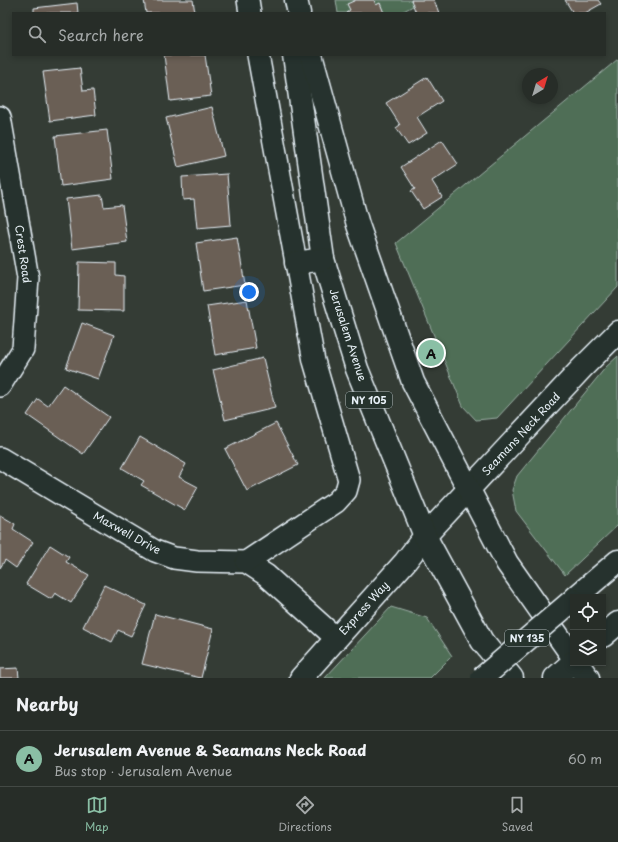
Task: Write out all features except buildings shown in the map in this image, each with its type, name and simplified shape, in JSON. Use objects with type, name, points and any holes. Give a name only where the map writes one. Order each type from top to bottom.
[{"type":"main road","points":[[285,0],[287,12]]},
{"type":"main road","points":[[296,0],[299,12]]},
{"type":"main road","name":"Jerusalem Avenue","points":[[294,56],[324,260],[357,369],[425,536],[482,641],[512,678]]},
{"type":"main road","points":[[311,56],[358,225],[413,382],[507,563],[570,653]]},
{"type":"main road","points":[[296,263],[324,260]]},
{"type":"main road","name":"Seamans Neck Road","points":[[425,536],[582,368],[618,332]]},
{"type":"main road","name":"Express Way","points":[[301,678],[405,562],[425,536]]},
{"type":"main road","points":[[580,594],[618,562]]},
{"type":"main road","name":"NY 135","points":[[482,678],[570,603]]},
{"type":"main road","points":[[606,633],[618,623]]},
{"type":"main road","points":[[555,678],[570,665]]},
{"type":"main road","points":[[579,666],[588,678]]},
{"type":"street","points":[[248,0],[250,12]]},
{"type":"street","points":[[258,56],[314,361],[349,480],[346,491],[336,502],[246,562],[266,575],[336,638]]},
{"type":"street","name":"Crest Road","points":[[0,117],[28,278],[23,349],[0,386]]},
{"type":"street","name":"Maxwell Drive","points":[[0,458],[155,551],[174,558],[197,561],[246,562]]},
{"type":"green space","points":[[336,0],[424,0],[402,12],[338,12]]},
{"type":"green space","points":[[618,59],[618,287],[497,418],[476,420],[463,406],[396,243]]},
{"type":"green space","points":[[618,356],[618,525],[565,575],[516,511],[512,490],[517,476],[606,367]]},
{"type":"green space","points":[[391,607],[427,618],[452,656],[430,678],[325,678]]},
{"type":"place","name":"Jerusalem Avenue & Seamans Neck Road","points":[[431,353]]}]
